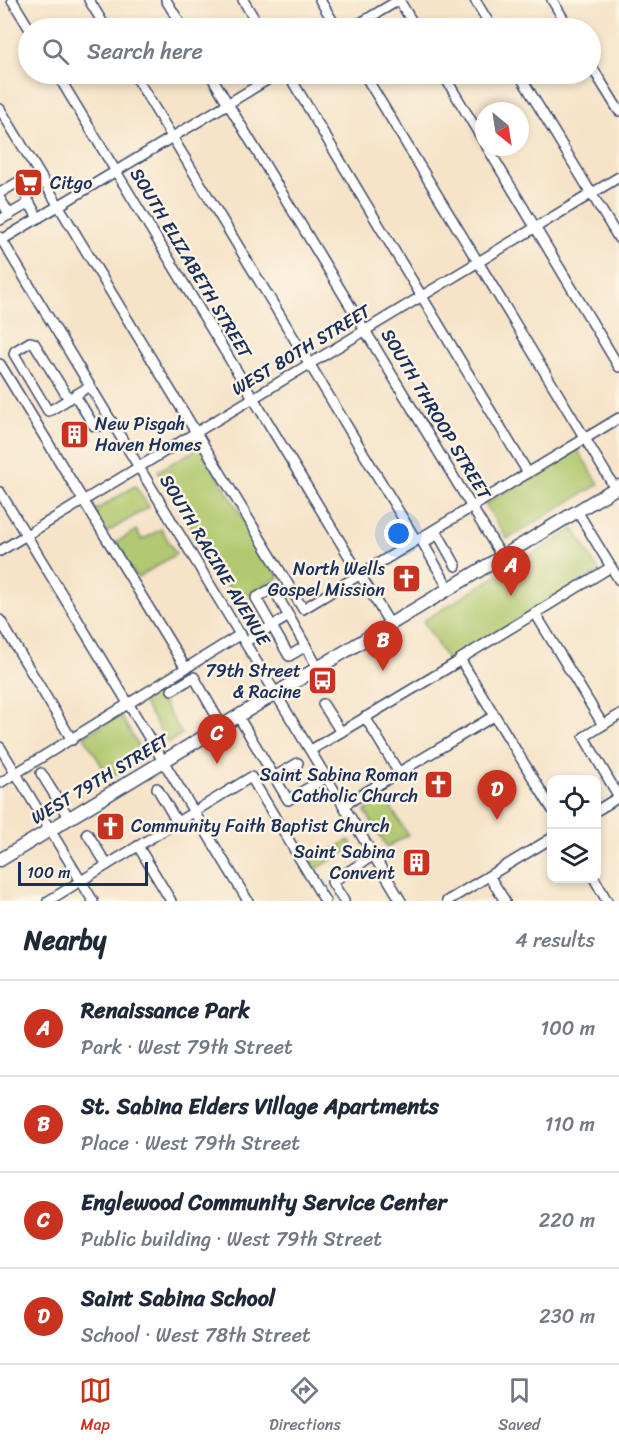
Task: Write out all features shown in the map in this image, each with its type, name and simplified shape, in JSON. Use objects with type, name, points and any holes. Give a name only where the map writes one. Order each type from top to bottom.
[{"type":"main road","name":"WEST 79TH STREET","points":[[0,860],[617,487]]},
{"type":"street","points":[[12,0],[23,18]]},
{"type":"street","points":[[89,0],[100,18]]},
{"type":"street","points":[[166,0],[177,18]]},
{"type":"street","points":[[243,0],[254,18]]},
{"type":"street","points":[[320,0],[331,18]]},
{"type":"street","points":[[369,18],[399,0],[410,18]]},
{"type":"street","points":[[475,0],[486,18]]},
{"type":"street","points":[[552,0],[563,18]]},
{"type":"street","points":[[601,81],[619,111]]},
{"type":"street","name":"SOUTH ELIZABETH STREET","points":[[63,84],[390,624]]},
{"type":"street","points":[[140,84],[416,540]]},
{"type":"street","name":"SOUTH THROOP STREET","points":[[216,84],[502,556]]},
{"type":"street","points":[[0,239],[260,84]]},
{"type":"street","points":[[294,84],[528,473]]},
{"type":"street","points":[[370,84],[617,487]]},
{"type":"street","points":[[449,84],[475,127]]},
{"type":"street","points":[[525,84],[619,239]]},
{"type":"street","points":[[0,109],[303,609],[619,418]]},
{"type":"street","points":[[492,156],[619,368]]},
{"type":"street","name":"WEST 80TH STREET","points":[[0,551],[619,177]]},
{"type":"street","points":[[0,193],[18,182],[38,218]]},
{"type":"street","points":[[0,199],[10,215]]},
{"type":"street","points":[[0,220],[29,202]]},
{"type":"street","name":"SOUTH RACINE AVENUE","points":[[0,239],[402,901]]},
{"type":"street","points":[[90,386],[72,397],[47,410],[14,354],[15,351],[30,342],[34,343],[72,397],[94,426],[101,426],[111,420]]},
{"type":"street","points":[[0,364],[185,667]]},
{"type":"street","points":[[0,492],[248,901]]},
{"type":"street","points":[[577,511],[618,578]]},
{"type":"street","points":[[449,589],[423,543],[438,534],[456,566]]},
{"type":"street","points":[[311,750],[611,567]]},
{"type":"street","points":[[306,646],[289,656],[256,598],[273,588],[306,646],[318,668]]},
{"type":"street","points":[[535,613],[603,724]]},
{"type":"street","points":[[0,783],[129,705],[185,667],[289,616]]},
{"type":"street","points":[[0,620],[72,740]]},
{"type":"street","points":[[461,659],[547,801]]},
{"type":"street","points":[[172,690],[194,677],[222,726]]},
{"type":"street","points":[[323,704],[340,732]]},
{"type":"street","points":[[601,808],[619,797],[584,737],[619,715]]},
{"type":"street","points":[[238,716],[288,800],[327,777]]},
{"type":"street","points":[[344,805],[494,716]]},
{"type":"street","points":[[365,717],[399,773]]},
{"type":"street","points":[[0,747],[93,901]]},
{"type":"street","points":[[274,777],[298,763]]},
{"type":"street","points":[[41,773],[69,818]]},
{"type":"street","points":[[48,901],[251,777],[325,901]]},
{"type":"street","points":[[157,789],[177,822]]},
{"type":"street","points":[[87,833],[107,865]]},
{"type":"street","points":[[447,901],[547,841]]},
{"type":"street","points":[[138,846],[171,901]]},
{"type":"street","points":[[344,901],[332,882],[374,855]]},
{"type":"street","points":[[489,876],[505,901]]},
{"type":"street","points":[[596,883],[607,901]]},
{"type":"green space","points":[[200,447],[279,577],[237,602],[158,471]]},
{"type":"green space","points":[[577,449],[599,484],[507,539],[485,504]]},
{"type":"green space","points":[[135,486],[149,507],[106,533],[93,512]]},
{"type":"green space","points":[[161,529],[176,554],[137,578],[114,544],[136,530],[142,540]]},
{"type":"green space","points":[[574,529],[599,571],[448,662],[423,621]]},
{"type":"green space","points":[[156,692],[182,734],[168,743],[142,701]]},
{"type":"green space","points":[[120,715],[145,757],[109,778],[84,736]]},
{"type":"green space","points":[[385,798],[408,835],[387,847],[365,811]]},
{"type":"green space","points":[[349,840],[354,847],[313,871],[309,863]]},
{"type":"place","name":"Citgo","points":[[29,183]]},
{"type":"place","name":"New Pisgah Haven Homes","points":[[74,434]]},
{"type":"place","name":"North Wells Gospel Mission","points":[[406,579]]},
{"type":"place","name":"Renaissance Park","points":[[511,596]]},
{"type":"place","name":"St. Sabina Elders Village Apartments","points":[[383,671]]},
{"type":"place","name":"79th Street & Racine","points":[[322,681]]},
{"type":"place","name":"Englewood Community Service Center","points":[[217,764]]},
{"type":"place","name":"Saint Sabina Roman Catholic Church","points":[[439,785]]},
{"type":"place","name":"Saint Sabina School","points":[[497,820]]},
{"type":"place","name":"Community Faith Baptist Church","points":[[110,826]]},
{"type":"place","name":"Saint Sabina Convent","points":[[416,862]]}]
